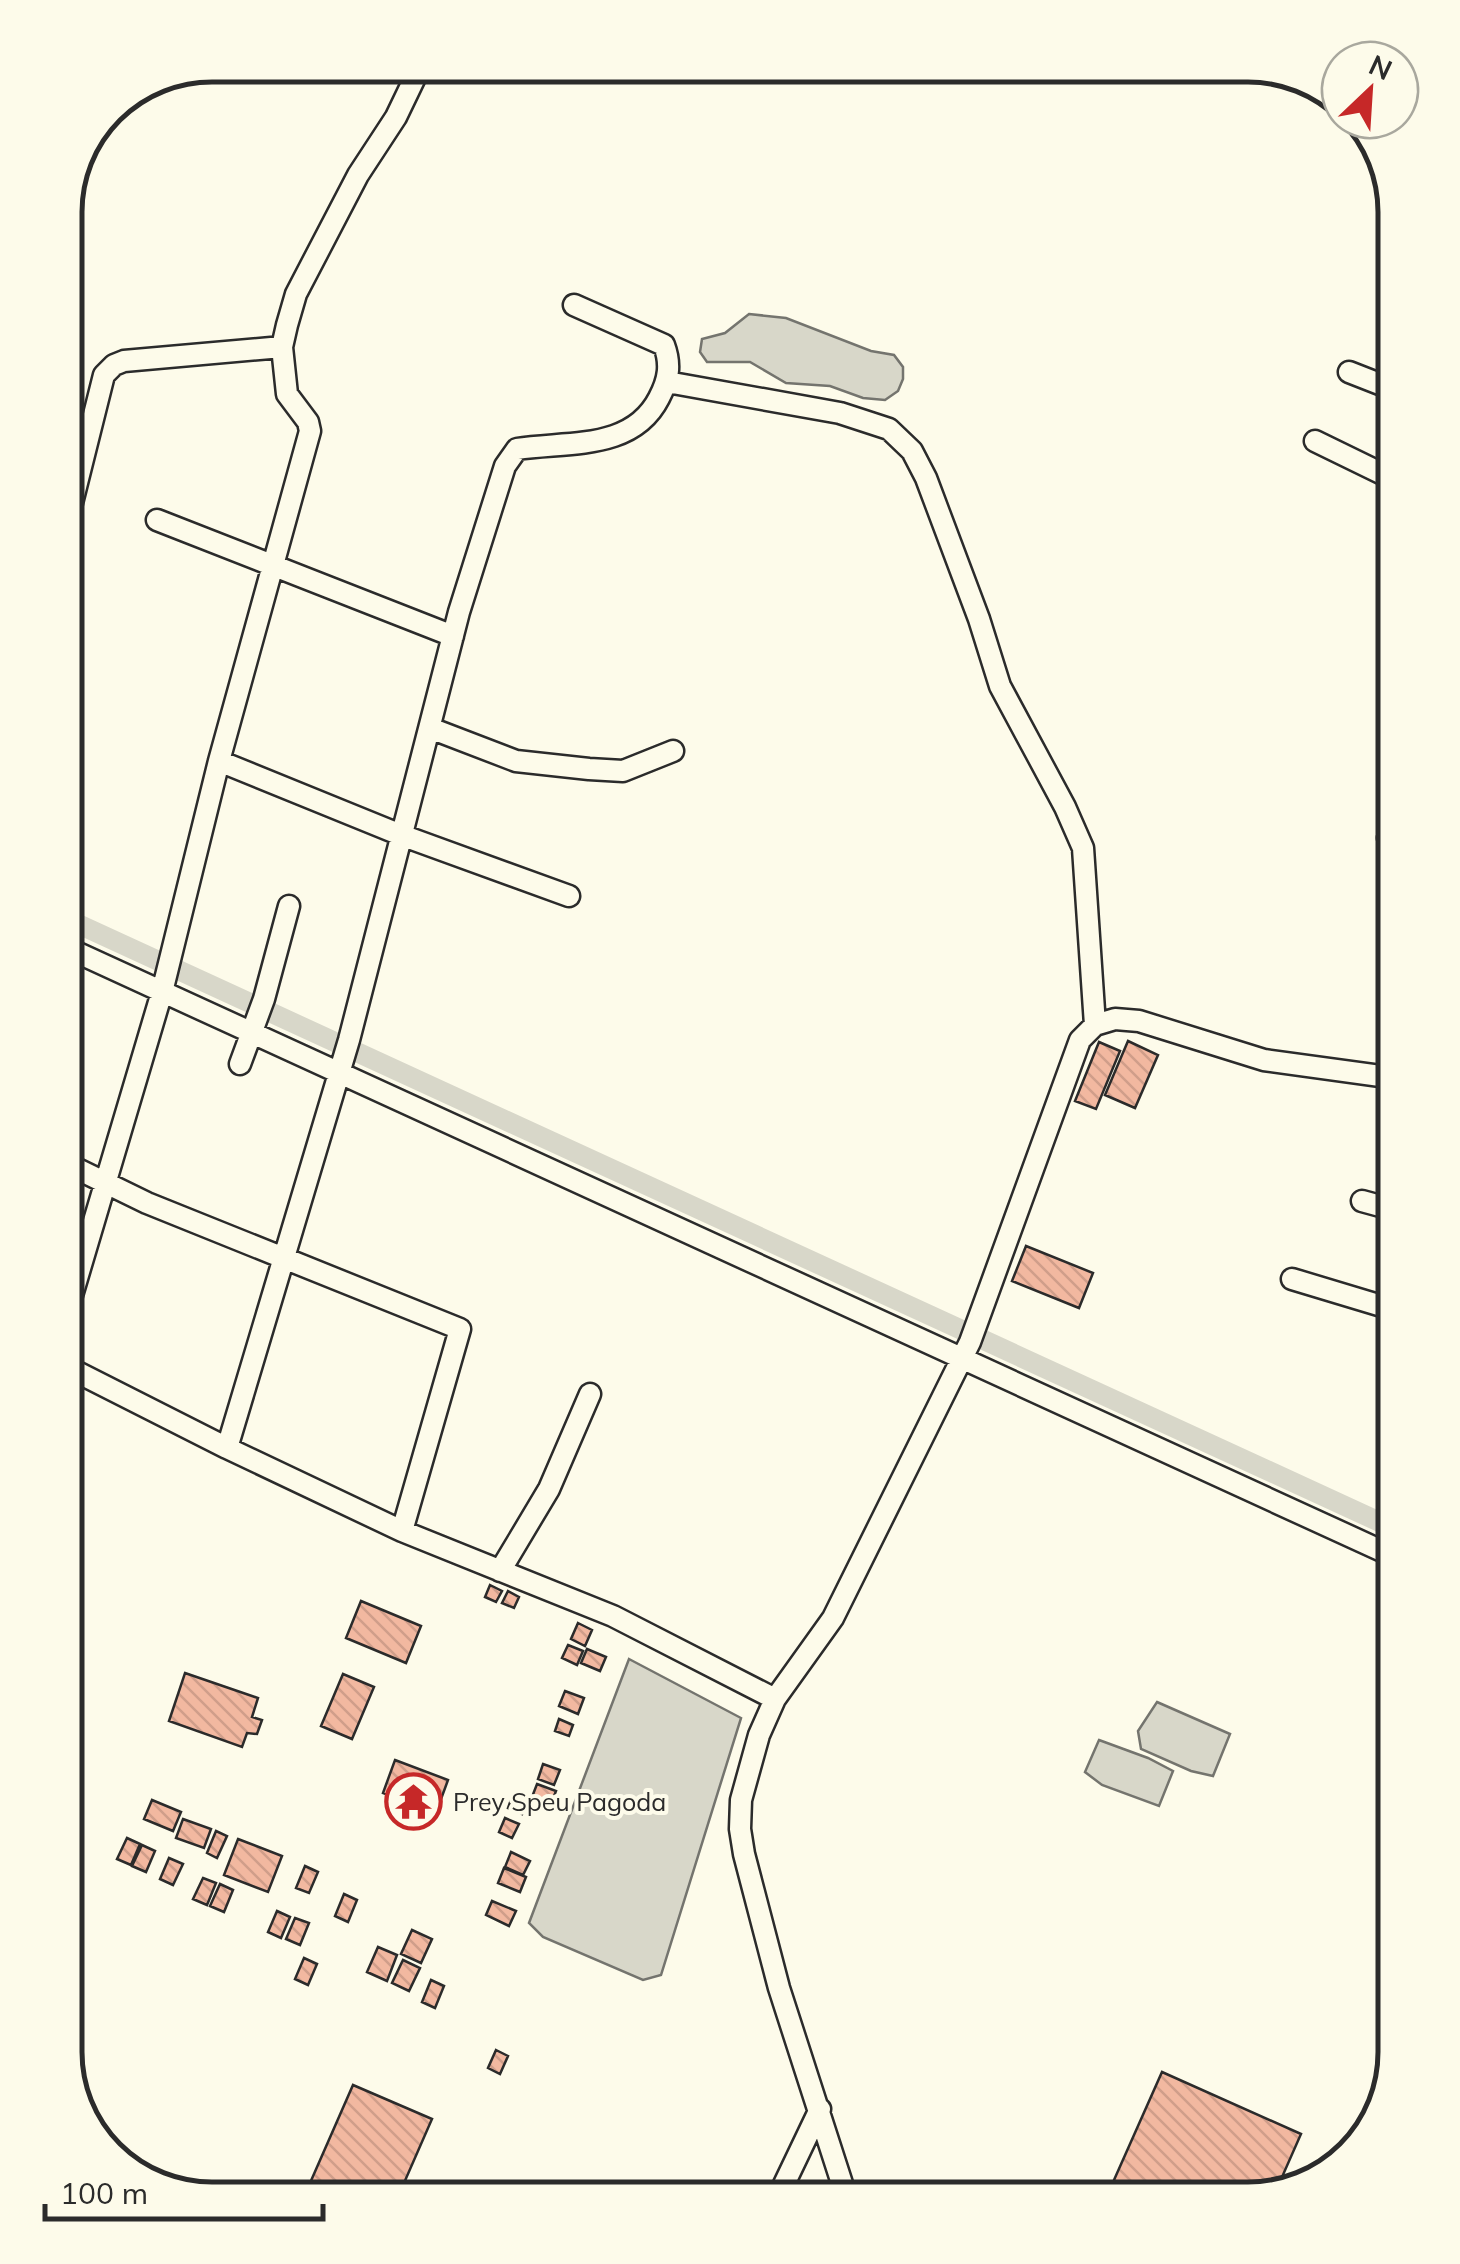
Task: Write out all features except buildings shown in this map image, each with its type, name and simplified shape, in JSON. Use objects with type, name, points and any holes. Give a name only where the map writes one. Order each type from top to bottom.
[{"type":"street","points":[[83,1261],[166,974],[219,761],[310,431],[308,422],[287,394],[282,348],[296,294],[358,175],[396,117],[412,83]]},
{"type":"street","points":[[227,1448],[344,1057],[454,636],[510,456],[518,449],[598,441],[635,428],[656,404],[667,382],[669,360],[664,344],[574,305]]},
{"type":"street","points":[[83,459],[104,375],[114,365],[282,348]]},
{"type":"street","points":[[1349,372],[1378,383]]},
{"type":"street","points":[[667,382],[840,413],[889,429],[912,451],[926,478],[979,619],[1000,686],[1084,848],[1095,1026]]},
{"type":"street","points":[[1315,440],[1378,472]]},
{"type":"street","points":[[157,520],[454,636]]},
{"type":"street","points":[[430,728],[516,761],[589,769],[623,771],[673,751]]},
{"type":"street","points":[[219,761],[401,835],[569,896]]},
{"type":"street","points":[[240,1064],[258,1017],[289,906]]},
{"type":"street","points":[[83,952],[166,974],[969,1343],[1378,1548]]},
{"type":"street","points":[[842,2182],[779,1988],[740,1829],[740,1800],[759,1736],[775,1699],[834,1618],[969,1343],[1080,1040],[1095,1026],[1116,1020],[1139,1021],[1264,1060],[1378,1076]]},
{"type":"street","points":[[83,1172],[460,1329],[402,1530]]},
{"type":"street","points":[[1362,1202],[1378,1206]]},
{"type":"street","points":[[1292,1279],[1378,1305]]},
{"type":"street","points":[[83,1375],[402,1530],[613,1616],[775,1699]]},
{"type":"street","points":[[500,1570],[549,1489],[590,1394]]},
{"type":"street","points":[[786,2182],[820,2110]]},
{"type":"shaded area","points":[[749,314],[786,318],[871,351],[894,355],[903,367],[898,391],[885,400],[863,398],[830,386],[786,383],[750,362],[707,362],[700,352],[702,339],[725,333]]},
{"type":"shaded area","points":[[629,1659],[741,1718],[661,1975],[643,1980],[543,1937],[529,1923]]},
{"type":"shaded area","points":[[1157,1702],[1230,1734],[1213,1776],[1191,1771],[1141,1749],[1138,1731]]},
{"type":"shaded area","points":[[1099,1740],[1173,1771],[1159,1806],[1102,1785],[1085,1772]]},
{"type":"waterway","points":[[83,926],[1378,1521]]},
{"type":"place","name":"Prey Speu Pagoda","points":[[414,1802]]}]
